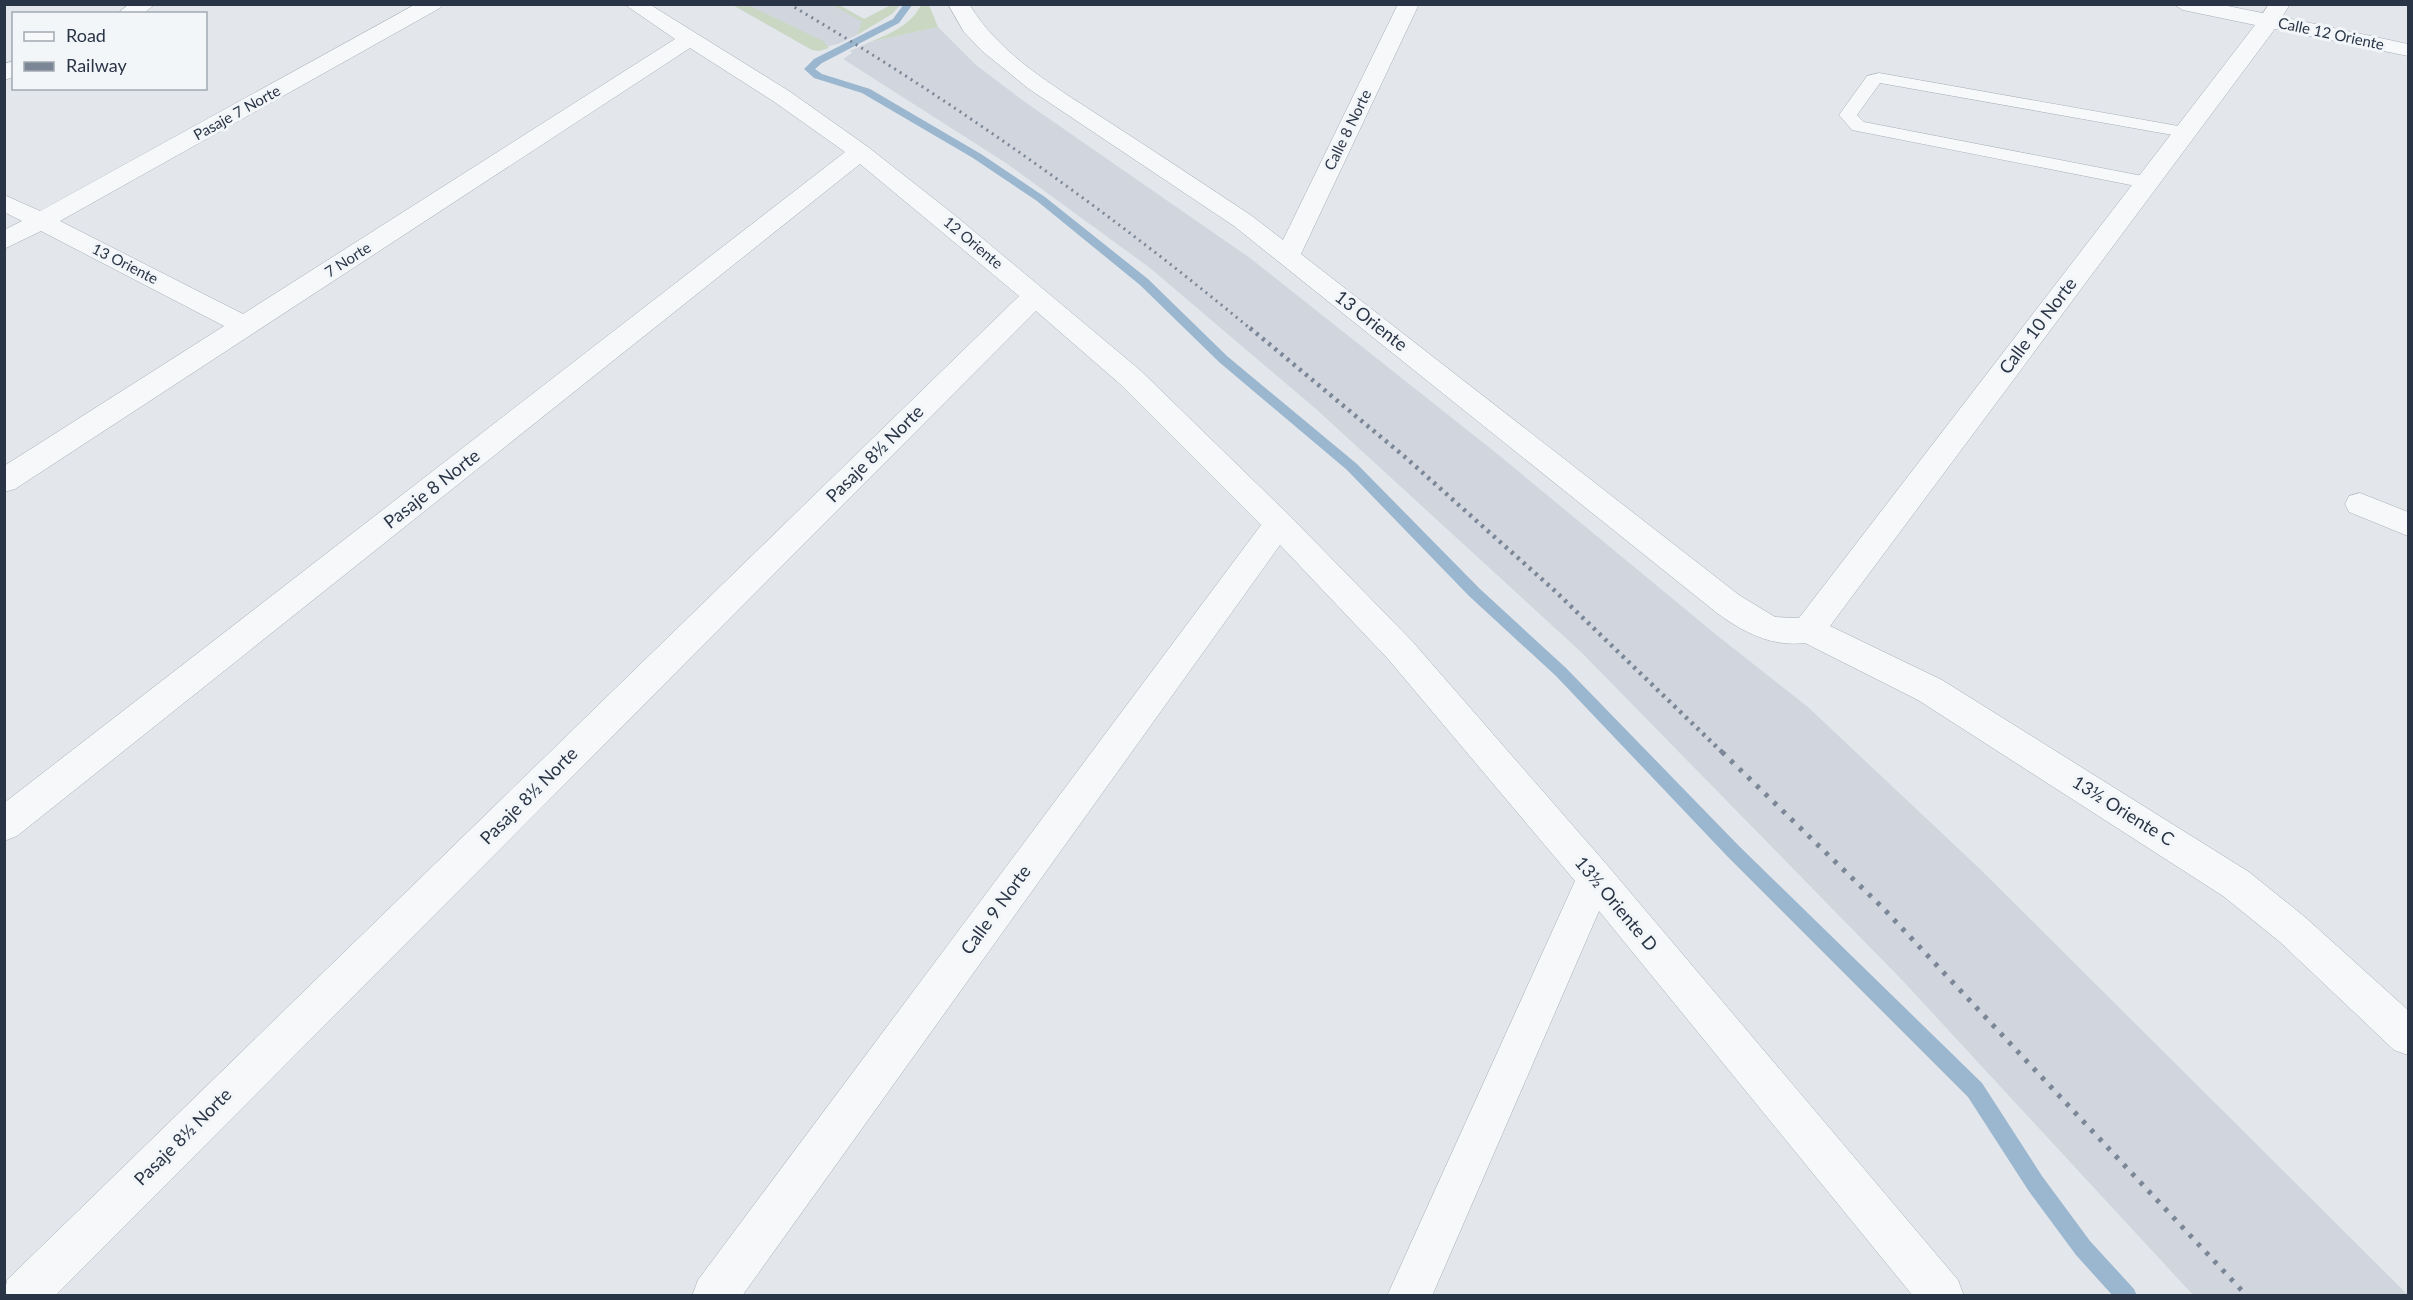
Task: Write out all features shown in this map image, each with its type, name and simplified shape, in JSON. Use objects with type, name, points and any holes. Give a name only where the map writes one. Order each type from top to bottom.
[{"type":"street","points":[[131,12],[145,4]]},
{"type":"street","name":"Pasaje 7 Norte","points":[[4,241],[433,4]]},
{"type":"street","name":"12 Oriente","points":[[634,4],[781,96],[860,152],[948,222],[1130,377],[1279,524]]},
{"type":"street","name":"13 Oriente","points":[[958,4],[972,27],[990,46],[1036,84],[1243,221],[1728,604],[1757,624],[1797,632]]},
{"type":"street","name":"Calle 8 Norte","points":[[1288,255],[1409,4]]},
{"type":"street","name":"Calle 12 Oriente","points":[[2183,4],[2274,13],[2409,50]]},
{"type":"street","name":"Calle 10 Norte","points":[[1797,632],[2274,13]]},
{"type":"street","name":"7 Norte","points":[[4,481],[691,38]]},
{"type":"street","name":"Pasaje 8 Norte","points":[[4,825],[860,152]]},
{"type":"street","name":"13 Oriente","points":[[4,202],[245,326]]},
{"type":"street","name":"Pasaje 8½ Norte","points":[[23,1296],[1035,296]]},
{"type":"street","points":[[2360,504],[2409,525]]},
{"type":"street","name":"13½ Oriente D","points":[[1279,524],[1400,650],[1595,878],[1942,1296]]},
{"type":"street","name":"Calle 9 Norte","points":[[714,1296],[1279,524]]},
{"type":"street","name":"13½ Oriente C","points":[[1797,632],[1930,690],[2236,884],[2293,930],[2409,1036]]},
{"type":"street","points":[[1409,1296],[1595,878]]},
{"type":"lane","points":[[2146,182],[1858,126],[1848,115],[1873,80],[1880,78],[2184,132]]},
{"type":"shaded area","points":[[733,5],[839,5],[864,19],[857,35],[838,44],[812,50]]},
{"type":"shaded area","points":[[938,27],[976,65],[1025,102],[1250,258],[1495,452],[1719,637],[1808,707],[1980,869],[2408,1295],[2193,1295],[1902,980],[1581,652],[1316,409],[1150,268],[1006,163],[843,59],[852,53],[850,51],[870,42]]},
{"type":"green space","points":[[733,5],[748,5],[823,41],[829,48],[819,51],[812,50]]},
{"type":"green space","points":[[833,5],[839,5],[864,19],[891,5],[900,5],[892,14],[857,35],[862,22]]},
{"type":"green space","points":[[921,5],[929,5],[938,27],[870,42],[906,24]]},
{"type":"waterway","points":[[909,4],[896,21],[818,61],[809,69],[818,76],[866,91],[977,156],[1041,199],[1144,282],[1223,359],[1352,467],[1474,592],[1561,672],[1733,851],[1975,1090],[2035,1183],[2083,1248],[2127,1296]]},
{"type":"railway","points":[[789,4],[969,117],[1084,199],[1252,330]]},
{"type":"railway","points":[[1250,328],[1405,457],[1554,590],[1724,754]]},
{"type":"railway","points":[[1722,752],[1884,909],[2247,1296]]}]
